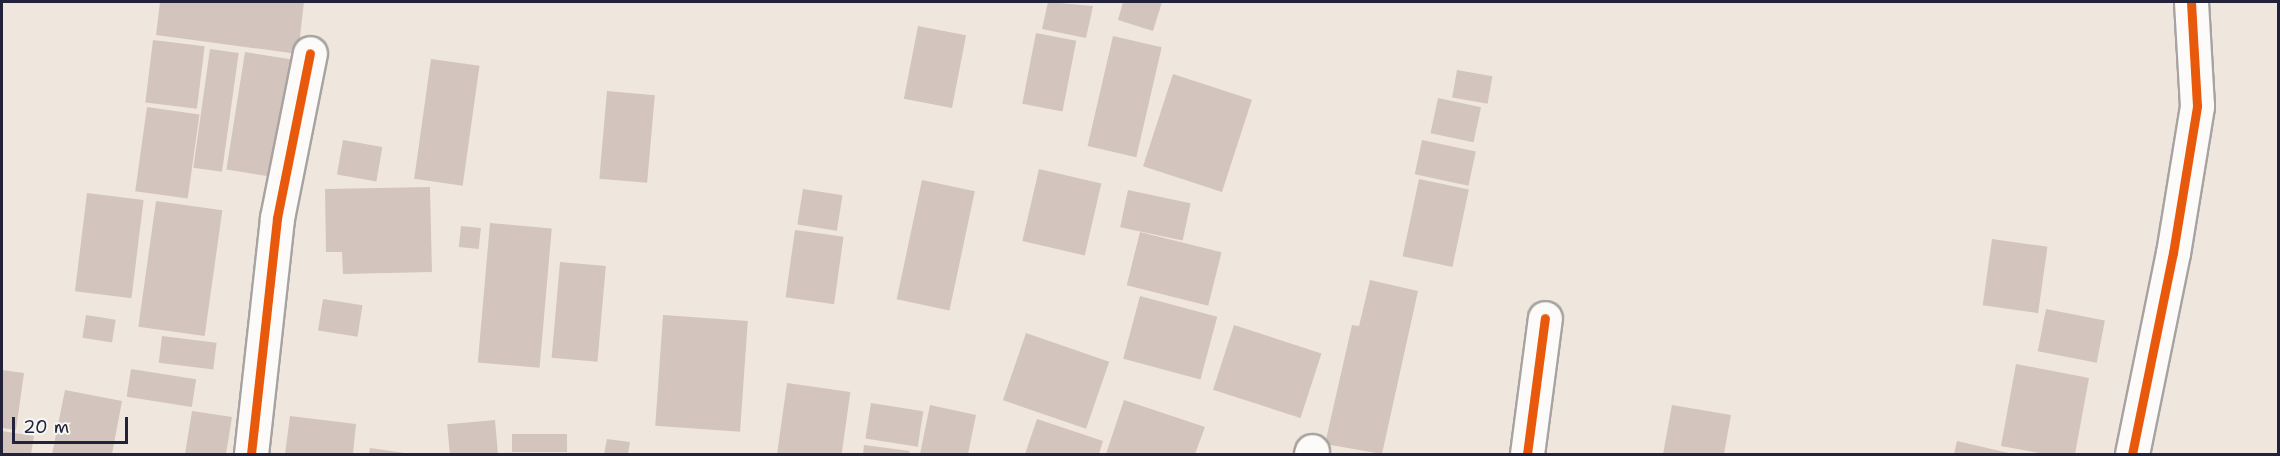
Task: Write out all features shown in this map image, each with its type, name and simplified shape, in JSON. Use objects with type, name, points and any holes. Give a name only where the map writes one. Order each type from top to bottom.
[{"type":"street","points":[[2132,454],[2173,254],[2197,106],[2191,2]]},
{"type":"street","points":[[251,454],[277,218],[310,53]]},
{"type":"street","points":[[1527,454],[1545,318]]},
{"type":"building","points":[[160,2],[304,2],[298,54],[156,35]]},
{"type":"building","points":[[1048,2],[1093,6],[1086,38],[1042,29]]},
{"type":"building","points":[[1123,2],[1162,2],[1153,31],[1118,20]]},
{"type":"building","points":[[918,26],[966,35],[952,108],[904,99]]},
{"type":"building","points":[[1036,33],[1076,41],[1063,112],[1022,104]]},
{"type":"building","points":[[1113,36],[1162,47],[1136,157],[1088,146]]},
{"type":"building","points":[[153,40],[205,46],[197,109],[145,103]]},
{"type":"building","points":[[210,49],[239,53],[222,172],[193,168]]},
{"type":"building","points":[[245,52],[290,59],[272,177],[226,170]]},
{"type":"building","points":[[431,59],[480,66],[463,186],[414,179]]},
{"type":"building","points":[[1457,70],[1492,76],[1488,104],[1452,98]]},
{"type":"building","points":[[1173,74],[1252,100],[1222,192],[1143,166]]},
{"type":"building","points":[[607,91],[655,95],[647,183],[599,179]]},
{"type":"building","points":[[1438,98],[1481,107],[1474,142],[1431,133]]},
{"type":"building","points":[[147,107],[199,114],[188,199],[135,191]]},
{"type":"building","points":[[343,140],[382,147],[376,181],[337,174]]},
{"type":"building","points":[[1422,140],[1476,151],[1469,186],[1415,174]]},
{"type":"building","points":[[1039,169],[1101,183],[1085,256],[1022,241]]},
{"type":"building","points":[[1419,179],[1469,190],[1452,267],[1403,256]]},
{"type":"building","points":[[922,180],[975,191],[949,311],[897,299]]},
{"type":"building","points":[[430,187],[432,272],[343,274],[342,252],[326,252],[325,189]]},
{"type":"building","points":[[803,189],[843,195],[837,231],[797,225]]},
{"type":"building","points":[[1128,190],[1191,203],[1183,240],[1120,227]]},
{"type":"building","points":[[87,193],[144,200],[132,298],[75,291]]},
{"type":"building","points":[[156,201],[222,210],[205,336],[138,327]]},
{"type":"building","points":[[490,223],[552,228],[540,368],[478,362]]},
{"type":"building","points":[[461,226],[481,228],[479,249],[459,247]]},
{"type":"building","points":[[795,230],[844,237],[834,304],[786,297]]},
{"type":"building","points":[[1140,232],[1222,252],[1208,306],[1127,285]]},
{"type":"building","points":[[1992,239],[2047,247],[2038,313],[1983,305]]},
{"type":"building","points":[[560,262],[606,266],[597,362],[552,358]]},
{"type":"building","points":[[1370,280],[1418,291],[1382,454],[1325,444],[1352,325],[1359,326]]},
{"type":"building","points":[[1140,296],[1217,317],[1200,379],[1123,359]]},
{"type":"building","points":[[323,299],[363,305],[358,337],[318,331]]},
{"type":"building","points":[[2046,309],[2105,320],[2097,363],[2038,351]]},
{"type":"building","points":[[86,315],[116,320],[112,342],[82,338]]},
{"type":"building","points":[[663,315],[748,321],[740,432],[655,426]]},
{"type":"building","points":[[1234,325],[1321,353],[1300,418],[1213,390]]},
{"type":"building","points":[[1026,333],[1109,362],[1086,429],[1003,400]]},
{"type":"building","points":[[162,336],[217,343],[213,370],[159,363]]},
{"type":"building","points":[[2016,364],[2089,378],[2075,454],[2045,454],[2001,446]]},
{"type":"building","points":[[131,369],[196,379],[192,407],[127,397]]},
{"type":"building","points":[[2,370],[24,373],[16,430],[2,428]]},
{"type":"building","points":[[787,383],[850,392],[842,454],[777,454]]},
{"type":"building","points":[[65,390],[122,401],[112,454],[52,454]]},
{"type":"building","points":[[1124,400],[1205,427],[1195,454],[1106,454]]},
{"type":"building","points":[[871,403],[923,411],[918,447],[865,439]]},
{"type":"building","points":[[930,405],[976,415],[968,454],[920,454]]},
{"type":"building","points":[[1672,405],[1731,415],[1724,454],[1663,454]]},
{"type":"building","points":[[192,411],[232,417],[226,454],[185,454]]},
{"type":"building","points":[[290,416],[356,424],[353,454],[285,454]]},
{"type":"building","points":[[1037,419],[1103,441],[1099,454],[1025,454]]},
{"type":"building","points":[[495,420],[498,454],[450,454],[447,424]]},
{"type":"building","points":[[2,431],[34,436],[31,454],[2,454]]},
{"type":"building","points":[[512,434],[567,434],[567,452],[512,452]]},
{"type":"building","points":[[607,439],[630,442],[628,454],[604,454]]},
{"type":"building","points":[[1957,441],[2013,454],[1954,454]]},
{"type":"building","points":[[864,445],[910,451],[909,454],[863,454]]},
{"type":"building","points":[[370,448],[405,453],[405,454],[369,454]]},
{"type":"cycle path","points":[[2132,454],[2173,253],[2197,106],[2191,2]]},
{"type":"cycle path","points":[[251,454],[277,218],[310,53]]},
{"type":"cycle path","points":[[1527,454],[1545,318]]}]
